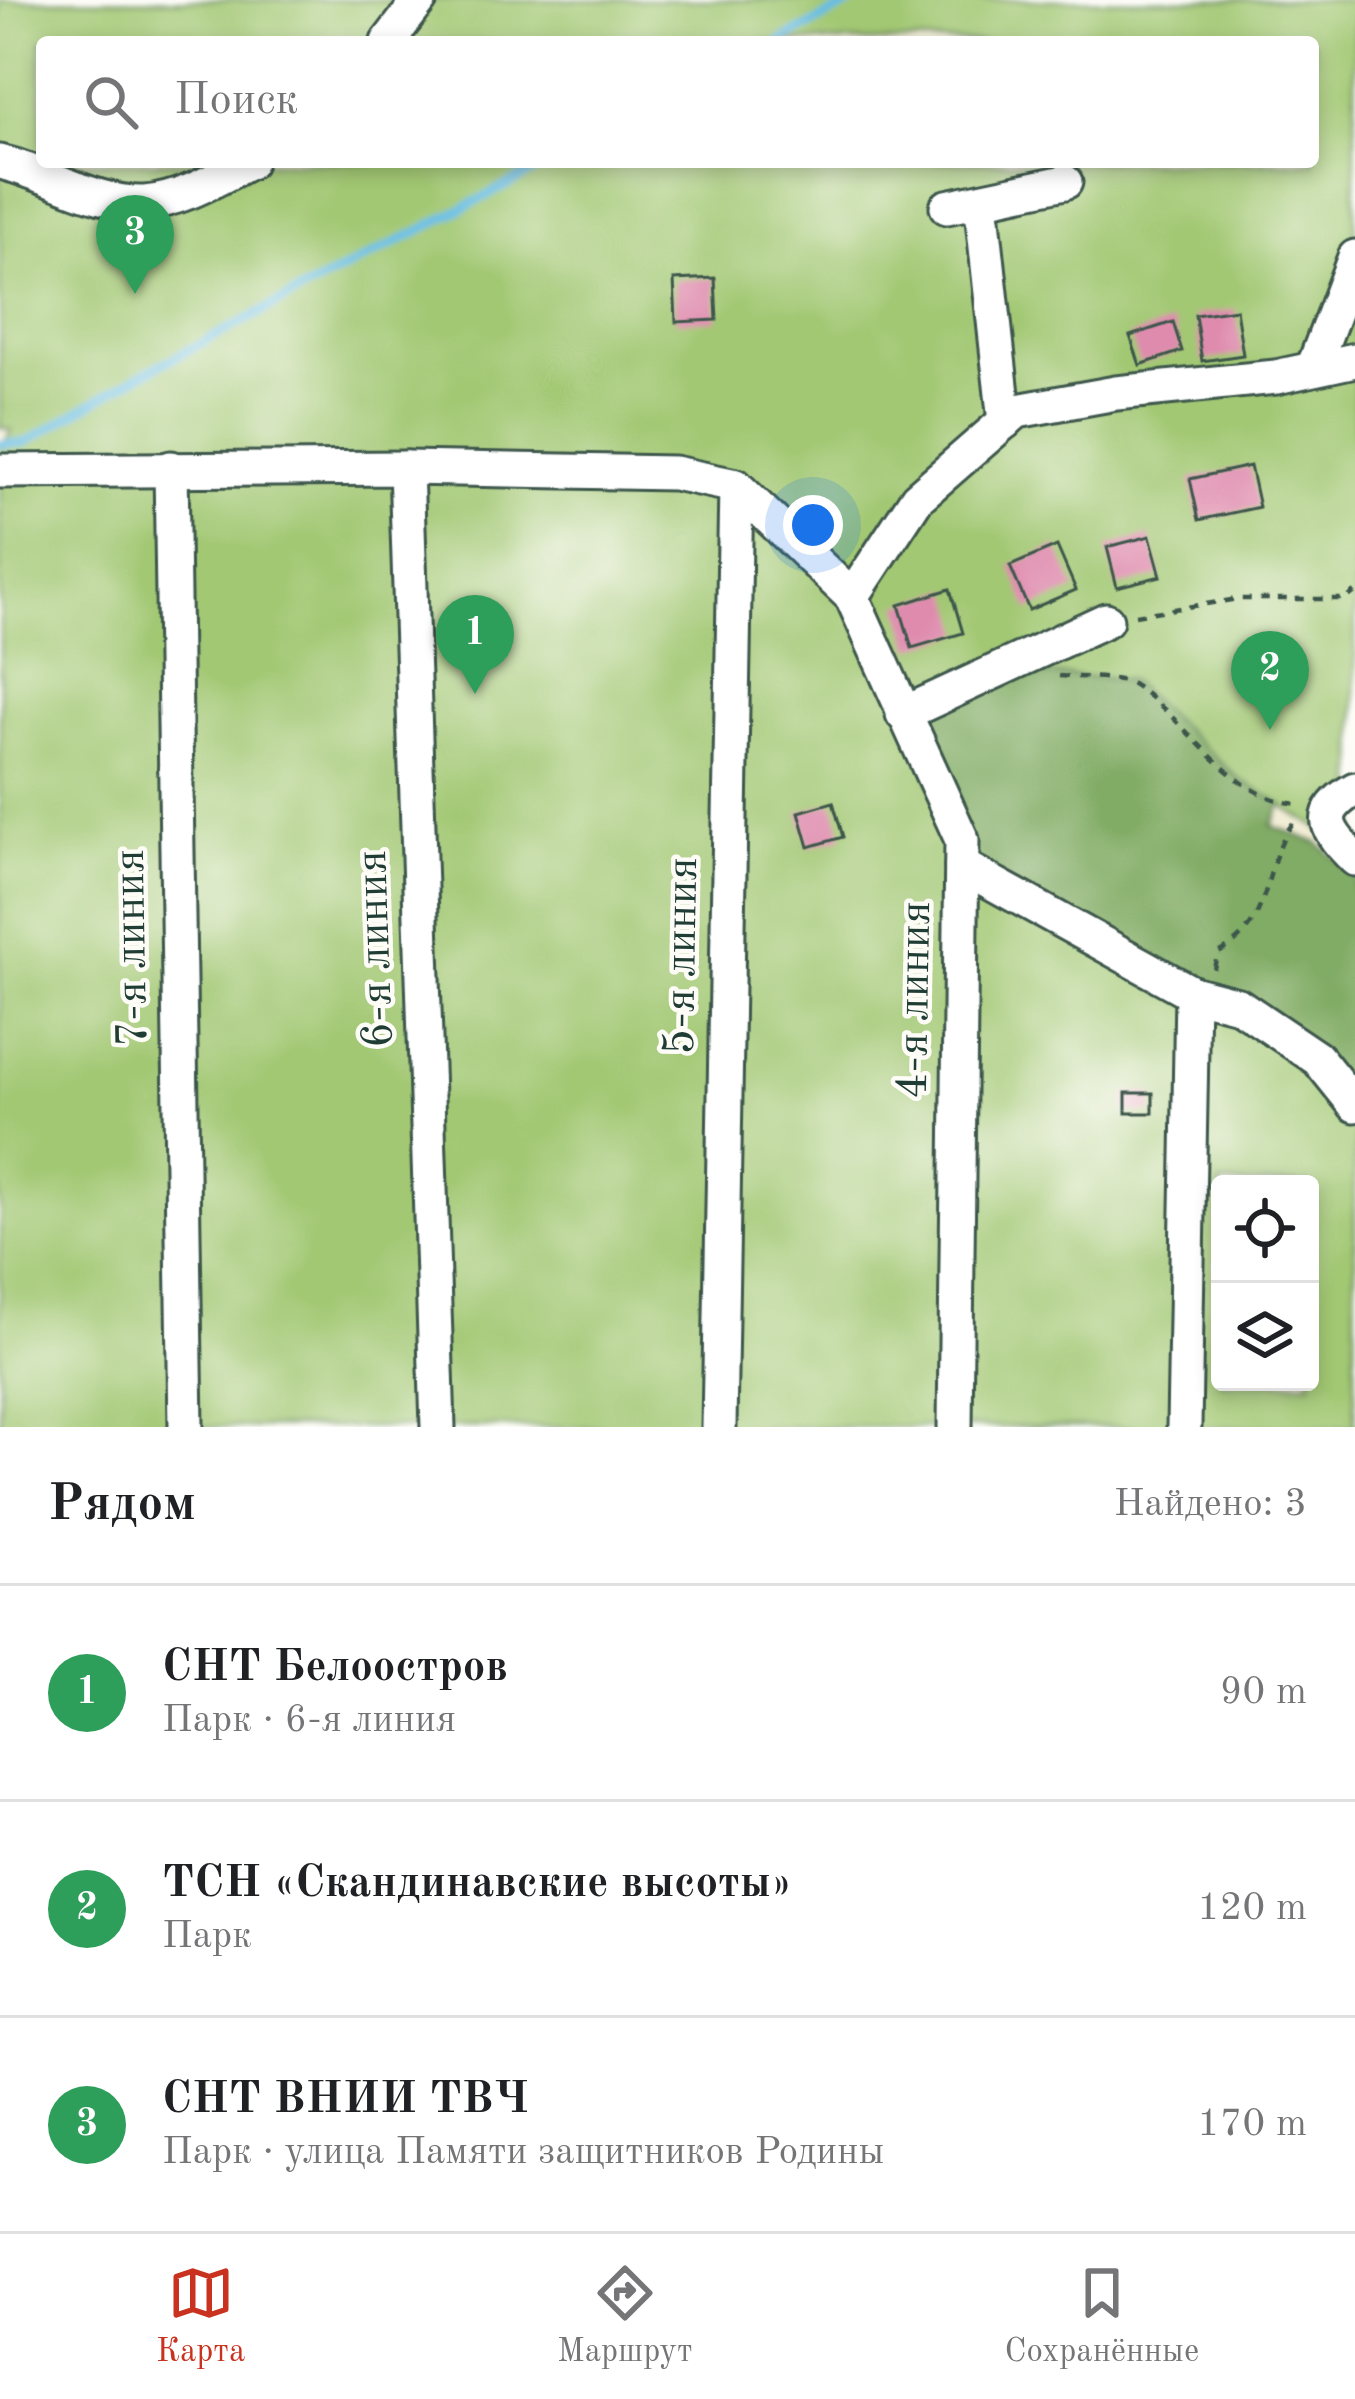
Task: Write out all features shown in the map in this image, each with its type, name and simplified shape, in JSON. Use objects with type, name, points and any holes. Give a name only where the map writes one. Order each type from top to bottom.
[{"type":"street","points":[[393,36],[420,0]]},
{"type":"street","points":[[0,162],[31,169],[65,186],[144,203],[194,189],[237,168]]},
{"type":"street","points":[[947,207],[1065,182]]},
{"type":"street","points":[[980,200],[1004,422]]},
{"type":"street","points":[[1312,368],[1355,257]]},
{"type":"street","points":[[0,471],[406,468],[674,473],[736,486],[852,597],[917,498],[1017,412],[1116,393],[1276,377],[1355,360]]},
{"type":"street","name":"7-я линия","points":[[171,468],[186,1427]]},
{"type":"street","name":"6-я линия","points":[[406,468],[438,1427]]},
{"type":"street","name":"5-я линия","points":[[719,1427],[736,486]]},
{"type":"street","name":"4-я линия","points":[[852,597],[961,837],[955,1427]]},
{"type":"street","points":[[902,714],[1106,620]]},
{"type":"street","points":[[1355,789],[1335,800],[1328,818],[1331,836],[1355,859]]},
{"type":"street","points":[[962,866],[1201,995],[1238,1005],[1318,1059],[1355,1105]]},
{"type":"street","points":[[1184,1427],[1201,995]]},
{"type":"path","points":[[1106,620],[1238,599],[1346,598],[1355,592]]},
{"type":"path","points":[[1006,668],[1129,680],[1240,780],[1282,804],[1308,804],[1287,829],[1252,929],[1217,953],[1201,995]]},
{"type":"green space","points":[[0,0],[1355,0],[1355,859],[1331,836],[1240,780],[1129,681],[1082,679],[1238,1005],[1355,1105],[1355,1427],[0,1427],[0,450],[12,430],[0,427]]},
{"type":"green space","points":[[996,671],[1129,680],[1240,780],[1282,804],[1272,826],[1318,843],[1355,876],[1355,1105],[1318,1059],[965,867],[904,716]]},
{"type":"building","points":[[715,278],[717,320],[676,322],[674,280]]},
{"type":"building","points":[[1236,309],[1243,355],[1202,361],[1195,315]]},
{"type":"building","points":[[1173,322],[1182,351],[1140,365],[1130,336]]},
{"type":"building","points":[[1250,466],[1259,507],[1199,520],[1190,479]]},
{"type":"building","points":[[1150,536],[1161,576],[1117,587],[1107,547]]},
{"type":"building","points":[[1057,546],[1076,590],[1029,610],[1010,566]]},
{"type":"building","points":[[950,589],[963,633],[912,648],[899,605]]},
{"type":"building","points":[[833,802],[843,837],[809,847],[799,812]]},
{"type":"building","points":[[1126,1093],[1153,1093],[1153,1113],[1126,1113]]},
{"type":"waterway","points":[[790,36],[858,0]]},
{"type":"waterway","points":[[0,444],[25,443],[138,376],[540,168]]},
{"type":"place","name":"СНТ ВНИИ ТВЧ","points":[[135,294]]},
{"type":"place","name":"СНТ Белоостров","points":[[475,694]]},
{"type":"place","name":"ТСН «Скандинавские высоты»","points":[[1270,730]]}]
